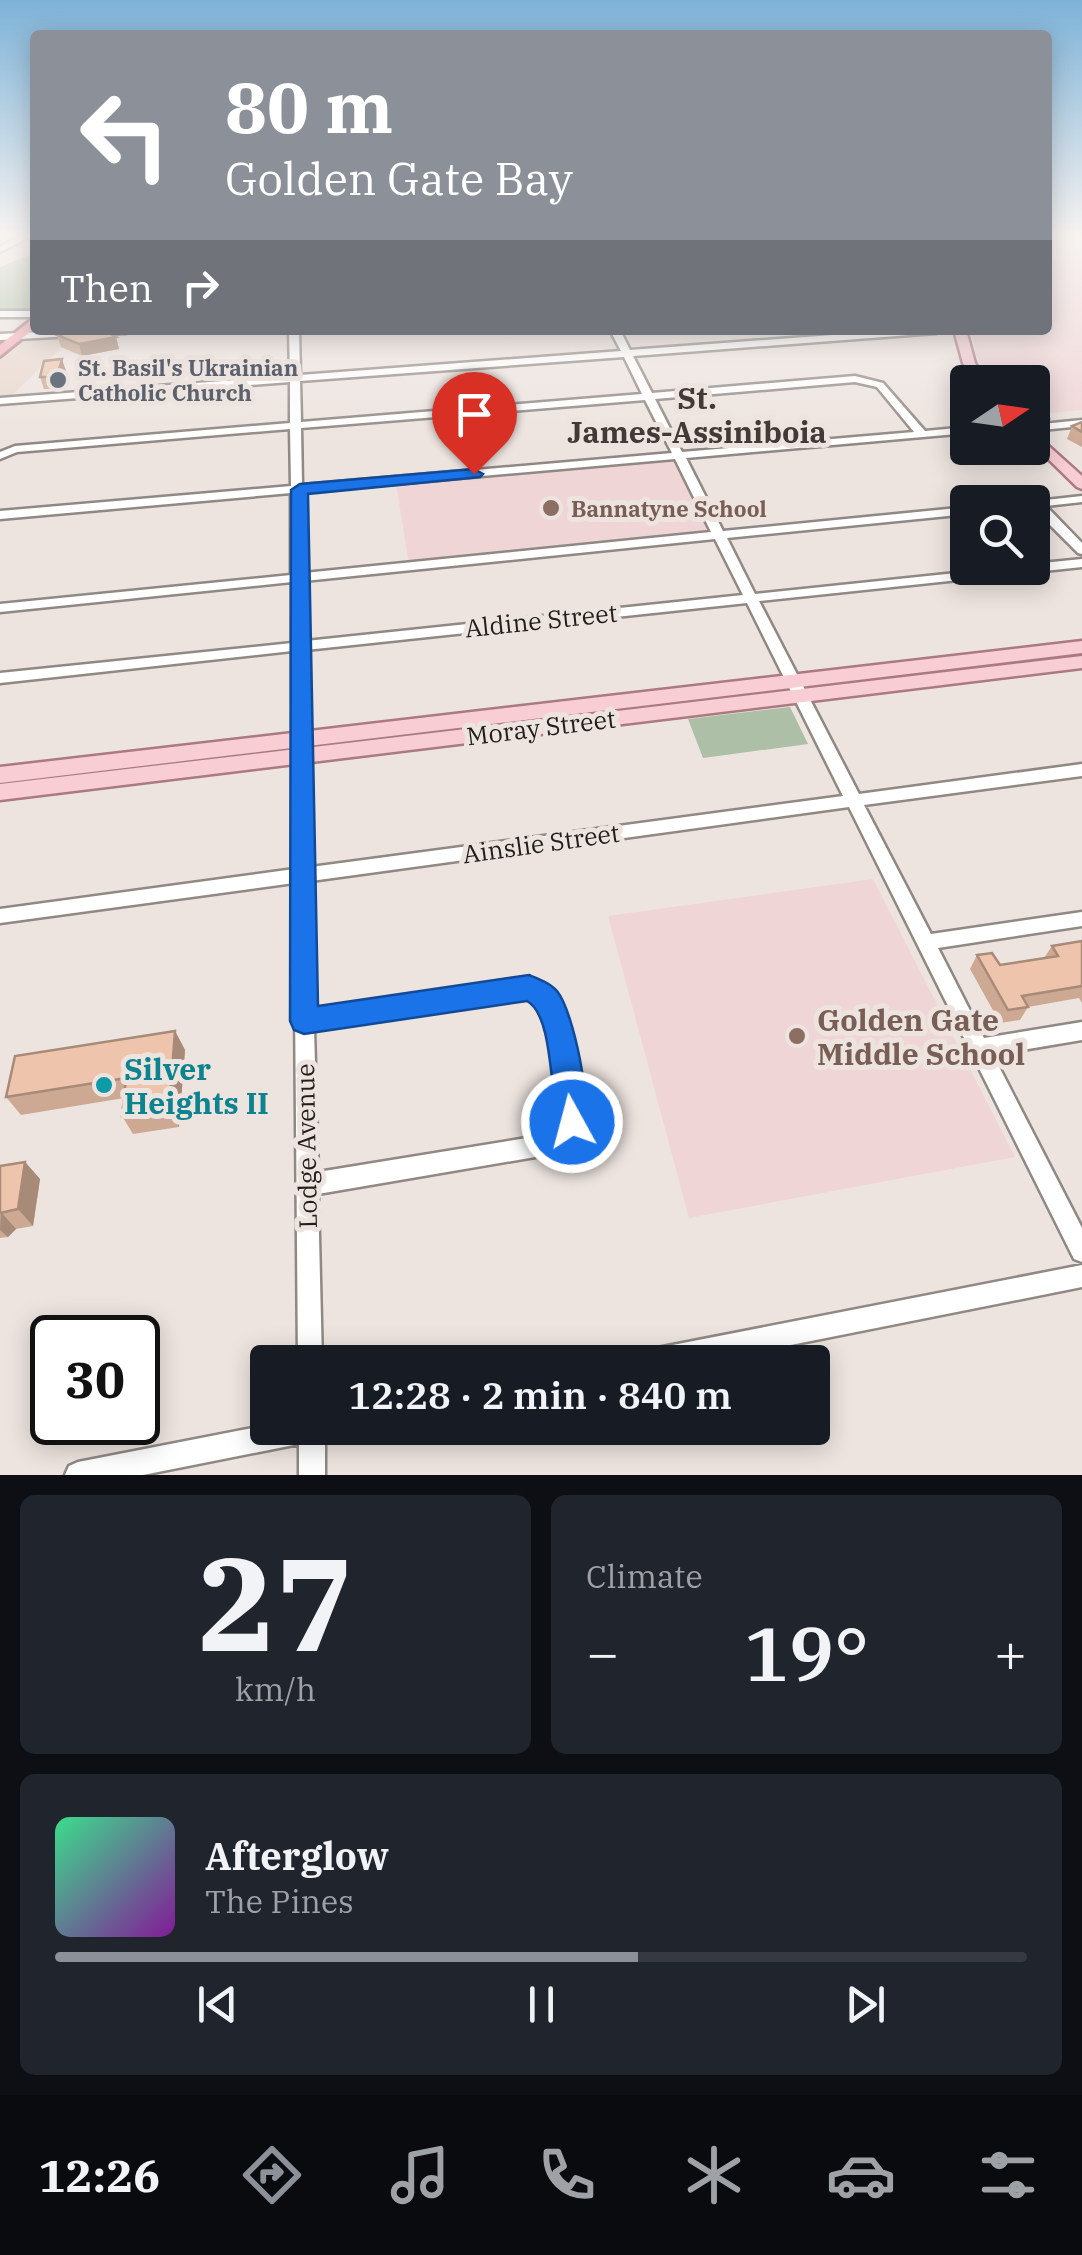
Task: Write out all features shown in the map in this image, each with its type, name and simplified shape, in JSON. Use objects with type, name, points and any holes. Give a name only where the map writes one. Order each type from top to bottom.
[{"type":"highway","points":[[0,337],[30,316]]},
{"type":"highway","points":[[0,352],[17,338],[30,318]]},
{"type":"main road","points":[[961,335],[969,365]]},
{"type":"main road","points":[[1050,443],[1082,484]]},
{"type":"main road","name":"Moray Street","points":[[796,689],[1082,647]]},
{"type":"main road","name":"Moray Street","points":[[0,774],[302,747],[796,689],[1082,662]]},
{"type":"main road","name":"Moray Street","points":[[0,792],[302,747]]},
{"type":"street","points":[[0,314],[30,314]]},
{"type":"street","points":[[0,337],[58,335]]},
{"type":"street","name":"Lodge Avenue","points":[[294,335],[300,490],[310,1345]]},
{"type":"street","points":[[617,335],[1082,1251]]},
{"type":"street","points":[[0,402],[871,335]]},
{"type":"street","points":[[0,456],[15,448],[864,379],[880,385],[922,434]]},
{"type":"street","points":[[1050,420],[1082,415]]},
{"type":"street","points":[[1050,423],[1082,423]]},
{"type":"street","points":[[0,516],[950,432]]},
{"type":"street","points":[[1050,502],[1082,499]]},
{"type":"street","points":[[0,608],[950,512]]},
{"type":"street","points":[[1050,519],[1082,550]]},
{"type":"street","name":"Aldine Street","points":[[0,678],[1082,563]]},
{"type":"street","name":"Ainslie Street","points":[[0,916],[1082,770]]},
{"type":"street","points":[[925,942],[1082,919]]},
{"type":"street","points":[[304,1021],[529,988],[544,996],[552,1008],[573,1112],[566,1135],[547,1146],[307,1185]]},
{"type":"street","points":[[979,1048],[1082,1031]]},
{"type":"street","points":[[732,1345],[1082,1276]]},
{"type":"street","points":[[78,1475],[250,1441]]},
{"type":"street","points":[[312,1475],[313,1445]]},
{"type":"shaded area","points":[[1052,306],[1082,306],[1082,410],[1050,413],[1050,365],[981,365],[972,335],[1052,335]]},
{"type":"shaded area","points":[[30,325],[30,335],[75,335],[10,397],[0,401],[0,352]]},
{"type":"shaded area","name":"Bannatyne School","points":[[676,459],[714,533],[409,564],[396,484]]},
{"type":"shaded area","name":"Golden Gate Middle School","points":[[873,879],[1015,1157],[689,1218],[608,916]]},
{"type":"green space","points":[[0,306],[30,306],[26,314],[0,314]]},
{"type":"green space","points":[[790,707],[808,744],[703,758],[688,719]]},
{"type":"building","points":[[57,335],[116,337],[79,344]]},
{"type":"building","points":[[62,359],[57,377],[40,377],[44,361]]},
{"type":"building","points":[[1082,941],[1082,986],[1022,996],[1028,1007],[1008,1010],[977,955],[992,953],[1000,965],[1058,956],[1052,946]]},
{"type":"building","points":[[175,1031],[169,1109],[122,1116],[126,1078],[6,1097],[15,1056]]},
{"type":"building","points":[[25,1162],[18,1209],[0,1213],[0,1166]]},
{"type":"place","name":"St. Basil's Ukrainian Catholic Church","points":[[58,380]]},
{"type":"place","name":"Bannatyne School","points":[[551,508]]},
{"type":"place","name":"Golden Gate Middle School","points":[[797,1036]]},
{"type":"place","name":"Silver Heights II","points":[[104,1085]]},
{"type":"district","name":"St. James-Assiniboia","points":[[697,414]]},
{"type":"route","points":[[474,474],[300,490],[304,1021],[508,988],[529,988],[544,996],[552,1008],[571,1097],[572,1122]]}]
